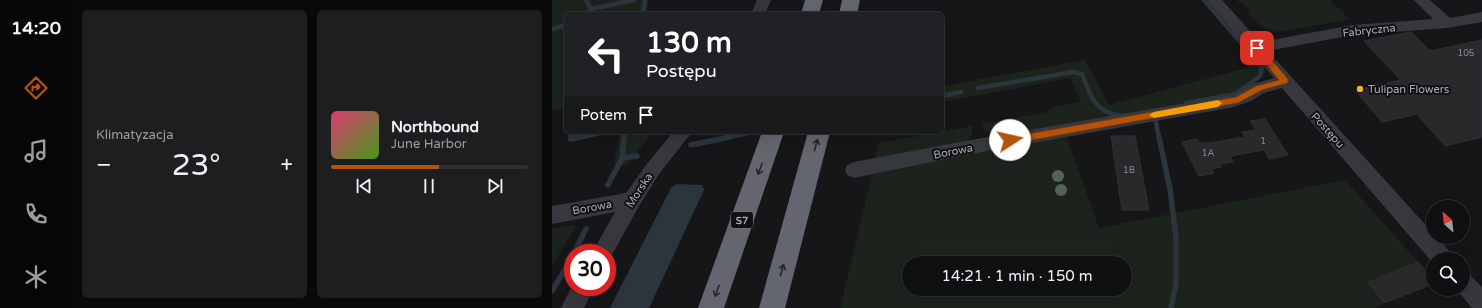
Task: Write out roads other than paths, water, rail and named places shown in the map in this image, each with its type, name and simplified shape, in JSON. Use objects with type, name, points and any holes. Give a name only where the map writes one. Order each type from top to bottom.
[{"type":"highway","points":[[811,12],[814,0]]},
{"type":"highway","points":[[848,12],[851,0]]},
{"type":"highway","name":"S7","points":[[711,308],[772,134]]},
{"type":"highway","points":[[772,308],[818,134]]},
{"type":"street","points":[[759,12],[764,0]]},
{"type":"street","name":"Postępu","points":[[1214,0],[1437,252]]},
{"type":"street","points":[[1421,0],[1447,22]]},
{"type":"street","name":"Fabryczna","points":[[1257,48],[1353,30],[1482,18]]},
{"type":"street","name":"Borowa","points":[[854,170],[964,148],[1238,100],[1259,88],[1285,81]]},
{"type":"street","name":"Morska","points":[[607,244],[632,200],[653,169],[681,134]]},
{"type":"street","name":"Borowa","points":[[552,215],[632,200]]},
{"type":"street","points":[[1470,290],[1482,303]]},
{"type":"street","points":[[572,308],[578,296]]},
{"type":"waterway","points":[[586,0],[591,9]]},
{"type":"waterway","points":[[591,9],[634,0]]},
{"type":"waterway","points":[[643,12],[645,0]]},
{"type":"waterway","points":[[1186,103],[1236,94],[1260,76],[1262,67],[1204,0]]},
{"type":"waterway","points":[[552,29],[564,26]]},
{"type":"waterway","points":[[978,88],[1073,72],[1082,74],[1094,101],[1099,107],[1111,114],[1119,115]]},
{"type":"waterway","points":[[944,96],[961,92]]},
{"type":"waterway","points":[[1156,123],[1159,138]]},
{"type":"waterway","points":[[624,138],[625,134]]},
{"type":"waterway","points":[[730,137],[745,134]]},
{"type":"waterway","points":[[622,158],[624,137]]},
{"type":"waterway","points":[[691,145],[730,137]]},
{"type":"waterway","points":[[725,138],[730,137]]},
{"type":"waterway","points":[[1159,137],[1170,189],[1176,238],[1176,283],[1171,308]]},
{"type":"waterway","points":[[622,158],[637,156]]},
{"type":"waterway","points":[[608,185],[622,158]]},
{"type":"waterway","points":[[578,244],[586,229]]},
{"type":"waterway","points":[[552,291],[564,271]]},
{"type":"place","name":"Tulipan Flowers","points":[[1360,89]]}]
